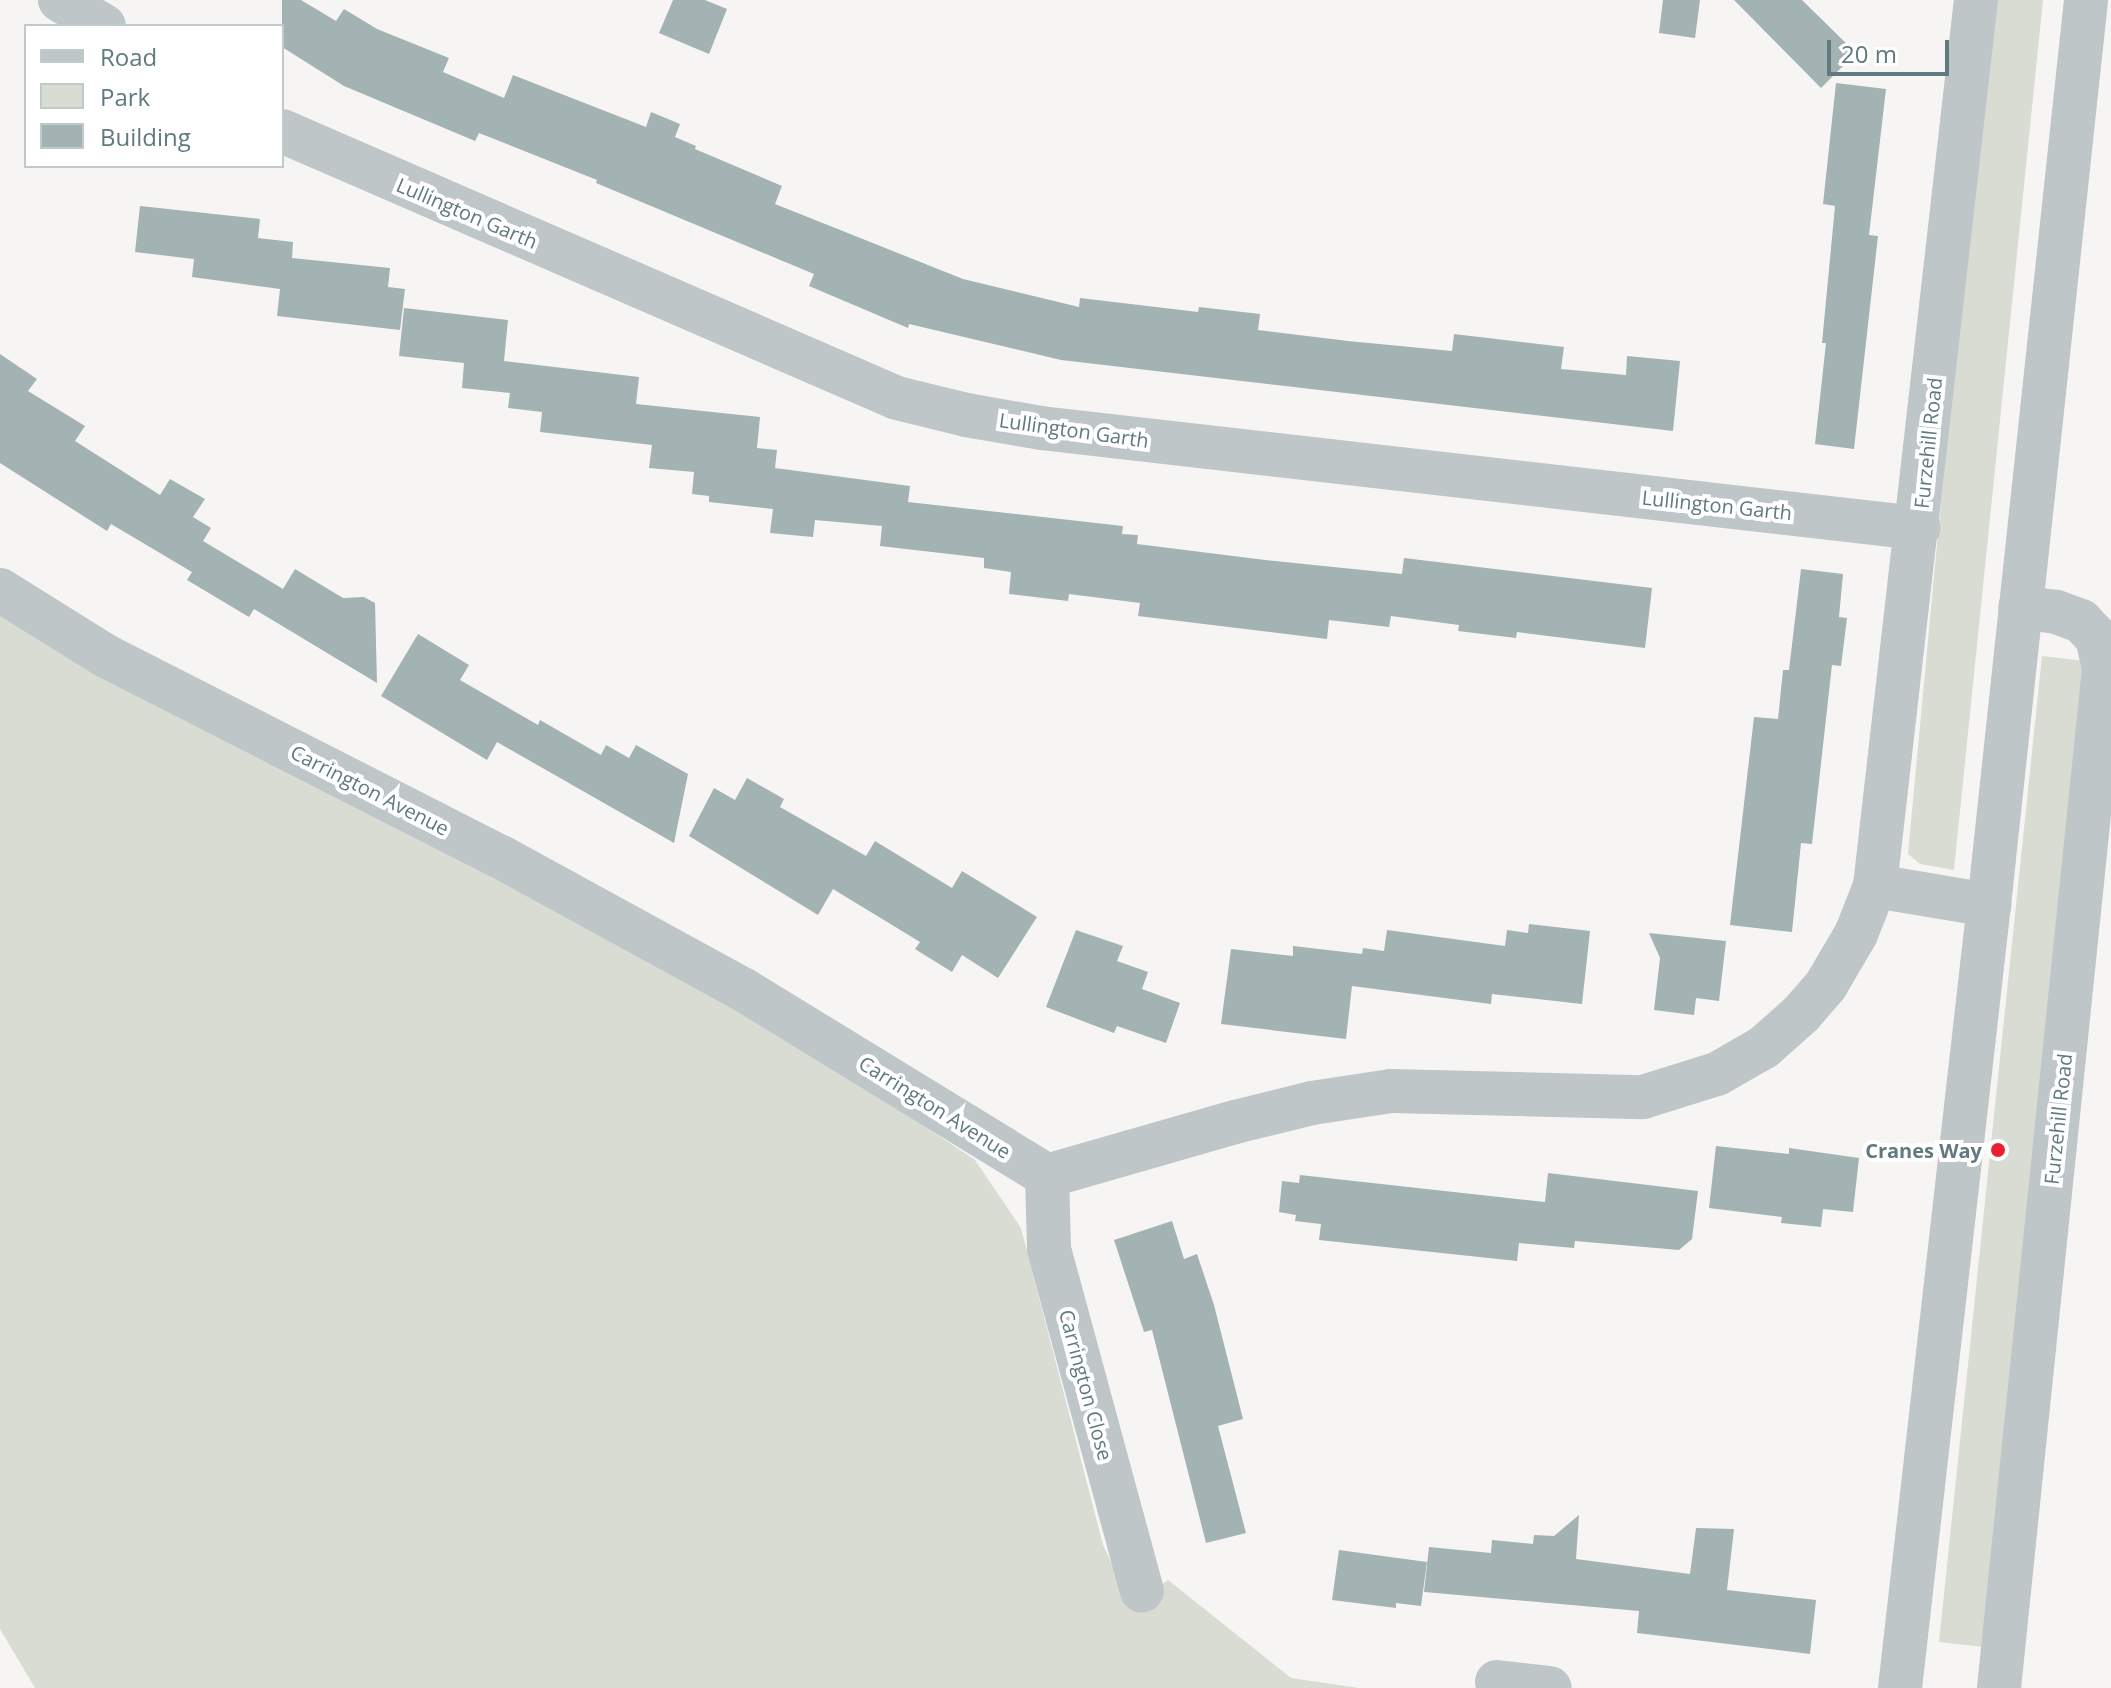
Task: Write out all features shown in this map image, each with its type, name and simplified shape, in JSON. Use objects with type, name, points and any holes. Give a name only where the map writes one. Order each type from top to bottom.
[{"type":"street","points":[[60,0],[101,24]]},
{"type":"street","name":"Furzehill Road","points":[[1875,886],[1976,0]]},
{"type":"street","points":[[1900,1688],[1989,905],[2086,0]]},
{"type":"street","name":"Lullington Garth","points":[[284,132],[897,398],[966,415],[1041,428],[1918,528]]},
{"type":"street","name":"Carrington Avenue","points":[[0,590],[106,656],[501,857],[744,990],[1047,1176]]},
{"type":"street","name":"Furzehill Road","points":[[1999,1688],[2104,668],[2104,636],[2081,621],[2056,612],[2020,607]]},
{"type":"street","points":[[1047,1176],[1235,1122],[1312,1103],[1378,1093],[1468,1090],[1574,1097],[1643,1097],[1717,1074],[1764,1047],[1801,1014],[1826,985],[1856,934],[1875,886],[1989,905]]},
{"type":"street","name":"Carrington Close","points":[[1047,1176],[1049,1249],[1142,1591]]},
{"type":"street","points":[[1497,1682],[1550,1688]]},
{"type":"green space","points":[[1988,0],[2043,0],[1954,870],[1920,864],[1908,854]]},
{"type":"green space","points":[[0,612],[770,1023],[975,1160],[1021,1228],[1103,1545],[1133,1607],[1168,1580],[1291,1678],[1359,1688],[35,1688],[0,1629]]},
{"type":"green space","points":[[2042,656],[2086,661],[1983,1647],[1939,1642]]},
{"type":"building","points":[[282,0],[301,0],[336,21],[344,9],[377,29],[449,58],[443,72],[504,98],[513,75],[646,127],[651,112],[680,124],[675,137],[696,146],[695,149],[782,186],[775,204],[963,279],[1079,307],[1080,298],[1198,312],[1199,307],[1260,314],[1258,330],[1452,351],[1454,334],[1564,347],[1561,369],[1626,375],[1627,356],[1680,361],[1673,431],[1061,360],[909,324],[908,328],[809,286],[814,274],[596,183],[597,180],[479,133],[475,141],[344,86],[284,48]]},
{"type":"building","points":[[673,0],[705,0],[727,9],[709,54],[659,33]]},
{"type":"building","points":[[1663,0],[1700,0],[1695,38],[1659,33]]},
{"type":"building","points":[[1734,0],[1802,0],[1856,53],[1821,88]]},
{"type":"building","points":[[1836,83],[1886,89],[1869,235],[1878,236],[1854,449],[1815,444],[1826,343],[1822,343],[1835,206],[1823,204]]},
{"type":"building","points":[[140,206],[260,219],[258,238],[293,242],[292,258],[390,268],[388,287],[405,289],[400,330],[277,316],[280,289],[192,277],[194,259],[135,252]]},
{"type":"building","points":[[404,308],[508,320],[504,361],[639,377],[636,404],[760,417],[757,448],[777,450],[775,468],[910,486],[908,502],[1123,526],[1122,534],[1138,535],[1137,544],[1265,560],[1402,574],[1404,558],[1652,588],[1645,648],[1517,632],[1516,638],[1458,631],[1459,625],[1391,616],[1389,627],[1329,620],[1327,639],[1138,616],[1140,603],[1069,594],[1068,601],[1009,594],[1011,572],[984,568],[984,558],[880,546],[882,526],[815,520],[813,537],[770,533],[773,509],[709,502],[709,496],[692,494],[694,472],[649,468],[652,445],[540,432],[542,412],[508,408],[510,393],[462,388],[464,363],[399,356]]},
{"type":"building","points":[[0,354],[37,379],[28,391],[85,426],[75,441],[160,495],[170,479],[205,499],[193,517],[211,528],[203,541],[283,589],[295,569],[343,598],[364,597],[375,603],[377,683],[254,609],[249,617],[187,580],[192,572],[111,524],[107,531],[0,463]]},
{"type":"building","points":[[1801,569],[1843,574],[1839,617],[1847,618],[1841,666],[1832,665],[1812,844],[1801,843],[1792,932],[1730,925],[1754,717],[1778,719],[1783,670],[1789,670]]},
{"type":"building","points":[[418,634],[469,665],[460,680],[538,725],[540,720],[601,755],[606,745],[629,758],[636,745],[688,774],[674,843],[497,742],[487,760],[381,696]]},
{"type":"building","points":[[747,778],[784,799],[780,807],[866,856],[875,841],[952,888],[962,871],[1037,917],[998,978],[962,955],[952,972],[915,949],[920,942],[833,889],[818,915],[689,836],[714,788],[735,800]]},
{"type":"building","points":[[1529,924],[1590,931],[1582,1004],[1492,994],[1491,1004],[1352,986],[1346,1039],[1221,1024],[1231,949],[1293,956],[1293,946],[1362,954],[1363,948],[1384,951],[1387,930],[1505,946],[1507,930],[1528,933]]},
{"type":"building","points":[[1076,930],[1123,946],[1117,961],[1148,972],[1142,989],[1180,1003],[1166,1043],[1117,1026],[1114,1033],[1046,1007]]},
{"type":"building","points":[[1649,933],[1726,941],[1719,1001],[1696,998],[1694,1015],[1654,1010],[1660,958]]},
{"type":"building","points":[[1716,1146],[1789,1154],[1789,1148],[1859,1158],[1853,1212],[1823,1209],[1821,1227],[1781,1223],[1782,1217],[1709,1208]]},
{"type":"building","points":[[1548,1173],[1698,1191],[1692,1239],[1679,1250],[1575,1241],[1574,1248],[1519,1243],[1517,1261],[1319,1240],[1321,1224],[1295,1221],[1296,1215],[1279,1212],[1282,1181],[1299,1183],[1300,1175],[1545,1202]]},
{"type":"building","points":[[1172,1221],[1184,1259],[1197,1254],[1214,1305],[1243,1419],[1218,1426],[1246,1533],[1206,1543],[1152,1330],[1144,1332],[1114,1240]]},
{"type":"building","points":[[1579,1515],[1576,1559],[1690,1574],[1696,1528],[1734,1529],[1727,1590],[1816,1600],[1810,1654],[1637,1633],[1639,1611],[1424,1592],[1429,1547],[1491,1553],[1492,1540],[1533,1544],[1534,1535],[1554,1536]]},
{"type":"building","points":[[1339,1550],[1427,1562],[1421,1606],[1396,1603],[1396,1608],[1332,1600]]},
{"type":"place","name":"Cranes Way","points":[[1998,1150]]}]
